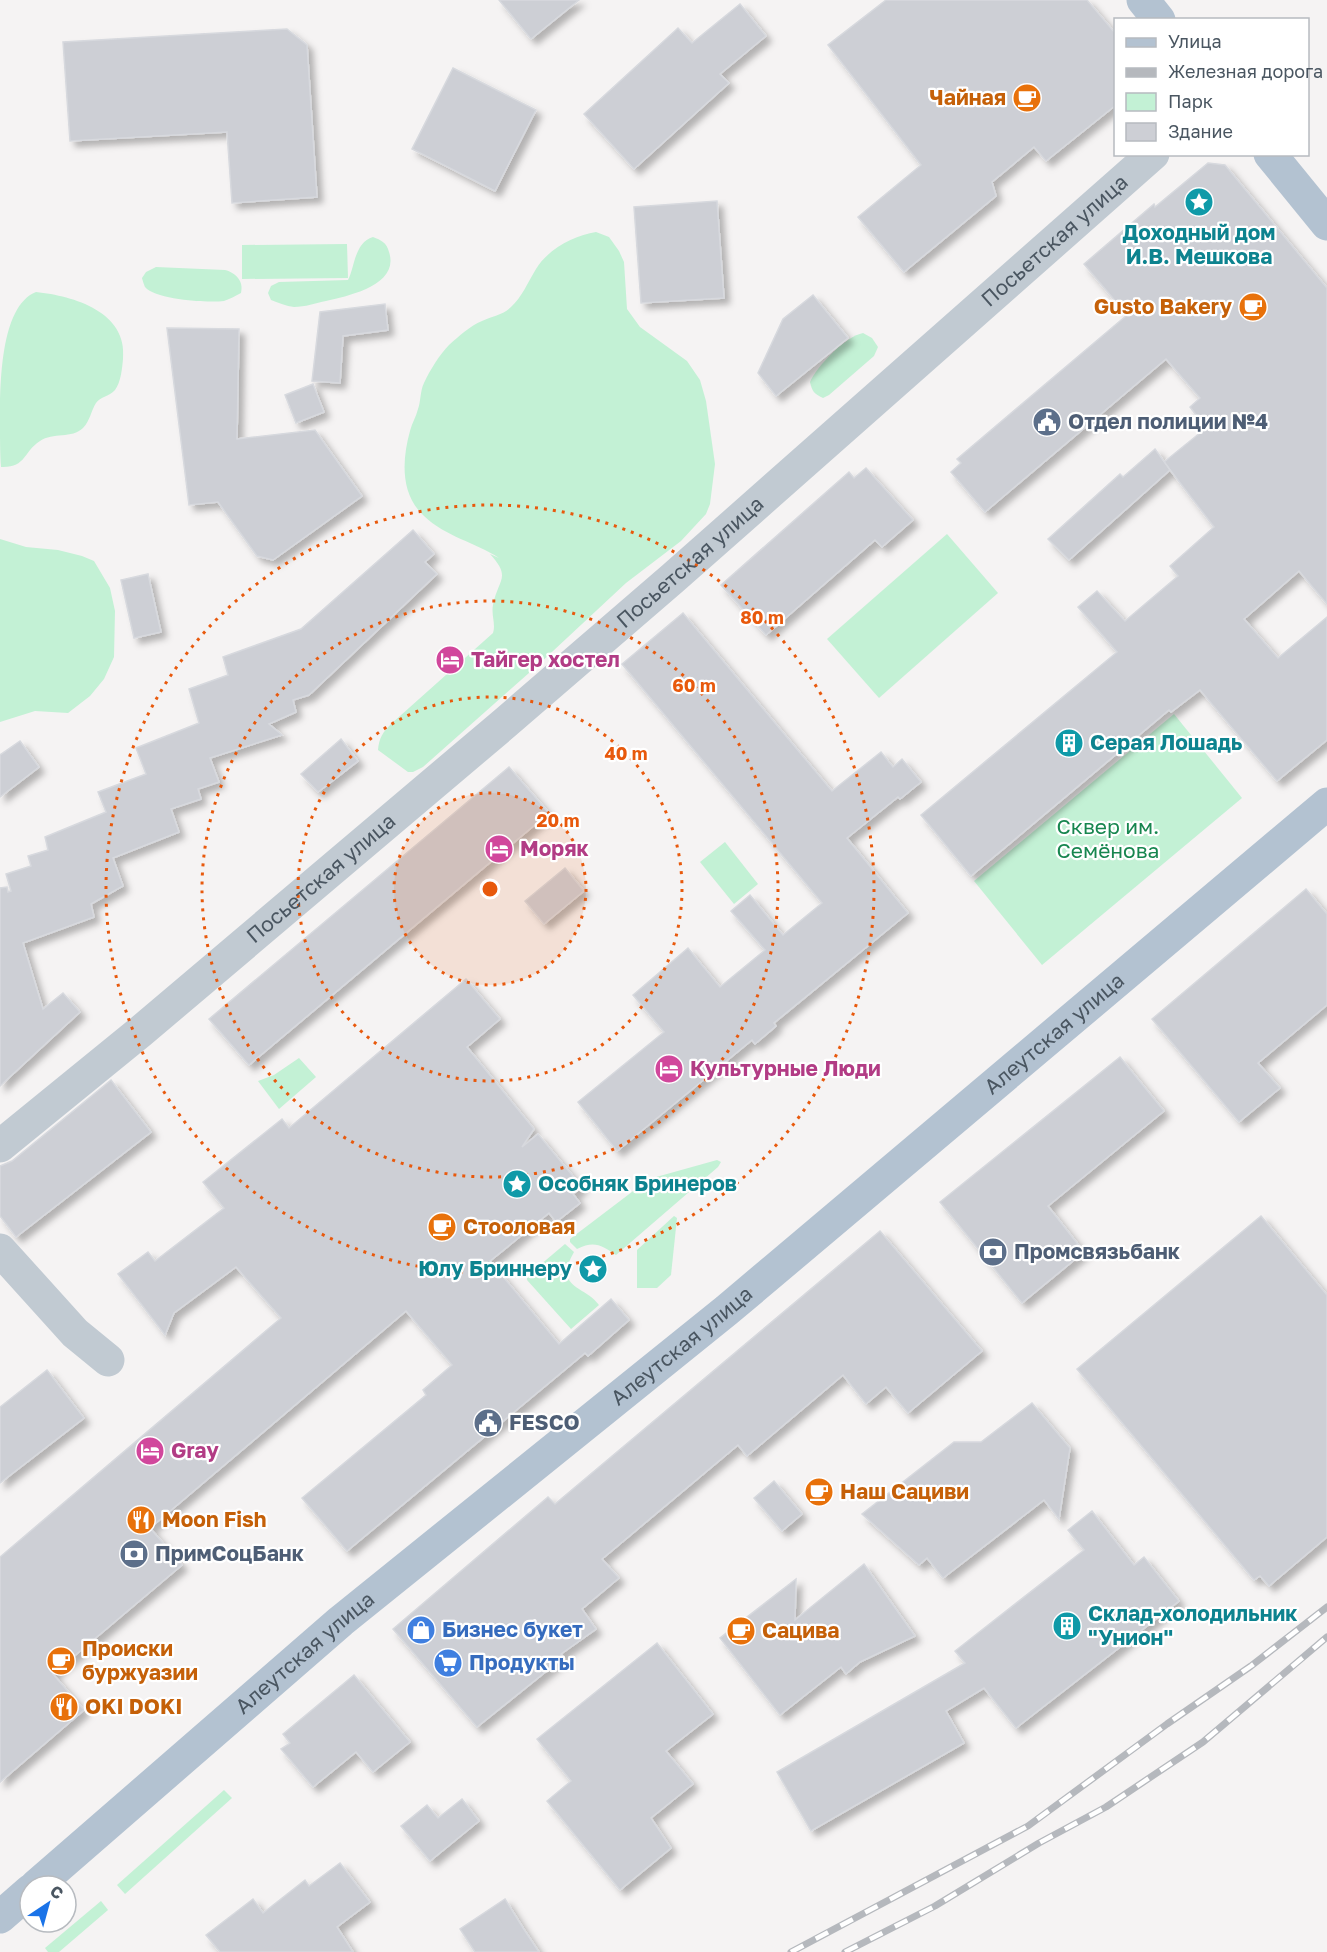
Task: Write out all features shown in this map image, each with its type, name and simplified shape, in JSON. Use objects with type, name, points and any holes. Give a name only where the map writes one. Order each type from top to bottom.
[{"type":"main road","points":[[1143,0],[1157,18]]},
{"type":"main road","points":[[1272,156],[1327,224]]},
{"type":"main road","name":"Алеутская улица","points":[[50,1874],[332,1628],[728,1310],[1327,804]]},
{"type":"main road","points":[[0,1917],[18,1901]]},
{"type":"street","name":"Посьетская улица","points":[[0,1146],[140,1032],[505,723],[673,578],[1151,156]]},
{"type":"street","points":[[0,1250],[75,1333],[108,1360]]},
{"type":"green space","points":[[596,232],[609,237],[624,262],[627,309],[640,327],[687,361],[700,380],[706,401],[715,464],[710,504],[706,514],[681,541],[626,583],[423,767],[408,772],[378,750],[379,742],[391,724],[493,633],[493,605],[502,579],[500,568],[490,554],[499,558],[433,523],[416,507],[411,498],[405,476],[405,453],[423,386],[435,362],[449,345],[473,326],[505,312],[515,303],[547,255],[579,236]]},
{"type":"green space","points":[[373,237],[387,246],[389,252],[390,263],[387,273],[380,281],[347,296],[302,306],[291,307],[271,300],[268,293],[271,286],[279,282],[348,280],[362,244]]},
{"type":"green space","points":[[347,244],[348,278],[242,279],[242,245]]},
{"type":"green space","points":[[156,267],[225,270],[238,278],[241,293],[216,302],[183,300],[160,295],[145,287],[142,278],[146,272]]},
{"type":"green space","points":[[36,292],[82,303],[108,318],[117,329],[122,343],[121,375],[115,390],[96,403],[83,428],[73,433],[45,438],[34,445],[20,462],[9,467],[1,467],[1,388],[4,349],[15,313],[24,300]]},
{"type":"green space","points":[[863,333],[872,338],[878,347],[874,356],[829,395],[823,398],[817,395],[810,382],[818,368],[840,346]]},
{"type":"green space","points":[[947,534],[998,593],[879,698],[827,639]]},
{"type":"green space","points":[[0,539],[26,547],[58,550],[94,561],[110,588],[115,611],[114,657],[104,679],[90,696],[68,713],[35,711],[0,722]]},
{"type":"green space","name":"Сквер им. Семёнова","points":[[1174,714],[1242,798],[1042,965],[974,881]]},
{"type":"green space","points":[[725,842],[758,884],[734,904],[700,862]]},
{"type":"green space","points":[[299,1058],[316,1077],[279,1109],[258,1081],[274,1075]]},
{"type":"green space","points":[[717,1160],[721,1162],[718,1167],[616,1255],[598,1245],[583,1246],[577,1249],[570,1242],[570,1239],[649,1179]]},
{"type":"green space","points":[[674,1216],[677,1218],[671,1275],[657,1288],[637,1288],[637,1250]]},
{"type":"green space","points":[[565,1244],[574,1252],[568,1264],[569,1280],[599,1305],[571,1329],[527,1280],[527,1276]]},
{"type":"green space","points":[[224,1790],[232,1798],[125,1894],[117,1885]]},
{"type":"green space","points":[[101,1901],[108,1910],[59,1952],[48,1952],[45,1948],[62,1934],[78,1934],[78,1920]]},
{"type":"building","points":[[499,0],[579,0],[531,39]]},
{"type":"building","points":[[886,0],[1087,0],[1114,32],[1114,107],[1046,161],[1034,147],[992,182],[996,196],[904,272],[858,217],[921,165],[828,45]]},
{"type":"building","points":[[740,4],[766,36],[720,74],[729,83],[634,169],[584,114],[678,28],[692,43]]},
{"type":"building","points":[[287,29],[307,45],[317,197],[232,203],[227,132],[70,141],[63,42]]},
{"type":"building","points":[[453,68],[536,110],[495,191],[412,149]]},
{"type":"building","points":[[1208,163],[1225,165],[1327,288],[1327,604],[1299,571],[1244,619],[1278,658],[1327,617],[1327,740],[1277,781],[1200,690],[1171,712],[1169,710],[971,876],[921,815],[1117,652],[1078,607],[1097,591],[1125,621],[1178,576],[1170,566],[1214,527],[1164,462],[1206,428],[1190,407],[1200,398],[1166,359],[985,512],[951,472],[961,463],[957,459],[1127,315],[1084,264],[1154,204],[1155,207]]},
{"type":"building","points":[[717,201],[724,298],[641,303],[634,207]]},
{"type":"building","points":[[813,295],[848,338],[776,396],[758,373],[783,319]]},
{"type":"building","points":[[385,304],[388,330],[343,336],[340,383],[312,381],[320,312]]},
{"type":"building","points":[[167,328],[239,329],[237,439],[315,430],[362,496],[273,560],[257,556],[218,502],[189,505]]},
{"type":"building","points":[[313,384],[324,412],[296,423],[285,395]]},
{"type":"building","points":[[1155,449],[1170,470],[1069,560],[1048,539],[1120,474],[1123,477]]},
{"type":"building","points":[[866,468],[913,520],[882,547],[875,540],[766,635],[721,585],[849,472],[854,478]]},
{"type":"building","points":[[413,530],[434,554],[425,562],[437,574],[309,695],[293,700],[296,712],[269,724],[282,735],[210,758],[219,782],[198,789],[201,799],[171,809],[179,832],[113,858],[123,886],[91,904],[94,917],[23,943],[43,1009],[63,993],[80,1012],[0,1086],[0,888],[7,887],[8,892],[11,891],[6,874],[31,866],[28,856],[48,850],[45,837],[106,812],[98,792],[146,774],[136,748],[199,723],[189,689],[228,675],[223,657],[301,629]]},
{"type":"building","points":[[148,574],[161,632],[134,638],[121,580]]},
{"type":"building","points":[[683,613],[832,791],[881,752],[893,767],[902,759],[921,782],[900,799],[898,797],[847,838],[908,913],[774,1023],[776,1026],[755,1044],[752,1040],[617,1151],[578,1102],[664,1032],[633,995],[688,948],[720,987],[765,950],[731,911],[750,895],[783,935],[822,903],[622,664]]},
{"type":"building","points":[[341,739],[358,761],[318,792],[301,774]]},
{"type":"building","points":[[20,741],[39,767],[0,797],[0,755]]},
{"type":"building","points":[[509,767],[549,813],[249,1065],[209,1019]]},
{"type":"building","points":[[565,868],[584,891],[544,924],[525,901]]},
{"type":"building","points":[[1306,889],[1327,914],[1327,1005],[1258,1063],[1280,1088],[1239,1122],[1152,1019]]},
{"type":"building","points":[[466,979],[500,1019],[467,1047],[534,1129],[522,1147],[538,1134],[582,1187],[573,1194],[580,1203],[556,1222],[549,1213],[490,1261],[559,1344],[611,1299],[629,1320],[588,1356],[585,1353],[347,1551],[302,1498],[426,1395],[423,1390],[452,1365],[406,1311],[150,1528],[182,1565],[53,1674],[84,1710],[0,1782],[0,1557],[281,1318],[236,1267],[174,1313],[165,1335],[118,1274],[148,1252],[155,1261],[224,1208],[203,1182],[282,1119],[289,1128]]},
{"type":"building","points":[[1120,1057],[1164,1111],[1048,1206],[1084,1252],[1022,1303],[940,1202]]},
{"type":"building","points":[[111,1080],[151,1132],[16,1237],[0,1216],[0,1166],[12,1161]]},
{"type":"building","points":[[1261,1216],[1327,1295],[1327,1537],[1269,1586],[1260,1576],[1254,1580],[1077,1369]]},
{"type":"building","points":[[880,1231],[982,1351],[908,1413],[886,1387],[866,1404],[843,1375],[747,1456],[738,1445],[602,1559],[619,1578],[582,1609],[596,1629],[561,1654],[564,1657],[477,1727],[393,1629],[548,1497],[555,1504]]},
{"type":"building","points":[[47,1370],[84,1418],[0,1483],[0,1407]]},
{"type":"building","points":[[1032,1403],[1070,1448],[1059,1519],[1044,1500],[943,1578],[927,1558],[919,1565],[862,1514],[954,1442],[981,1442]]},
{"type":"building","points":[[774,1481],[802,1514],[782,1531],[754,1498]]},
{"type":"building","name":"Склад-холодильник \"Унион\"","points":[[1092,1511],[1134,1565],[1144,1557],[1179,1601],[1016,1728],[984,1688],[946,1711],[964,1743],[811,1831],[777,1772],[965,1663],[955,1651],[1084,1550],[1068,1530]]},
{"type":"building","points":[[864,1564],[915,1636],[860,1662],[846,1674],[841,1667],[780,1715],[720,1638],[796,1579],[795,1620]]},
{"type":"building","points":[[657,1643],[713,1714],[666,1751],[693,1784],[651,1818],[671,1848],[620,1890],[547,1801],[571,1781],[537,1739]]},
{"type":"building","points":[[354,1675],[410,1742],[373,1772],[356,1752],[313,1787],[281,1749],[290,1743],[283,1734]]},
{"type":"building","points":[[462,1799],[479,1821],[430,1861],[401,1826],[427,1805],[438,1818]]},
{"type":"building","points":[[340,1863],[370,1902],[337,1927],[353,1952],[220,1952],[206,1935],[253,1899],[263,1913],[305,1880],[309,1886]]},
{"type":"building","points":[[505,1899],[539,1952],[475,1952],[460,1929]]},
{"type":"railway","points":[[791,1952],[1028,1826],[1167,1724],[1251,1666],[1327,1607]]},
{"type":"railway","points":[[845,1952],[935,1906],[1039,1843],[1106,1807],[1203,1742],[1327,1637]]},
{"type":"place","name":"Чайная","points":[[1027,98]]},
{"type":"place","name":"Доходный дом И.В. Мешкова","points":[[1199,202]]},
{"type":"place","name":"Gusto Bakery","points":[[1253,307]]},
{"type":"place","name":"Отдел полиции №4","points":[[1047,422]]},
{"type":"place","name":"Тайгер хостел","points":[[450,660]]},
{"type":"place","name":"Серая Лошадь","points":[[1069,743]]},
{"type":"place","name":"Моряк","points":[[499,849]]},
{"type":"place","name":"Культурные Люди","points":[[669,1069]]},
{"type":"place","name":"Особняк Бринеров","points":[[517,1184]]},
{"type":"place","name":"Стооловая","points":[[442,1227]]},
{"type":"place","name":"Промсвязьбанк","points":[[993,1252]]},
{"type":"place","name":"Юлу Бриннеру","points":[[593,1269]]},
{"type":"place","name":"FESCO","points":[[488,1423]]},
{"type":"place","name":"Gray","points":[[150,1451]]},
{"type":"place","name":"Наш Сациви","points":[[819,1492]]},
{"type":"place","name":"Moon Fish","points":[[141,1520]]},
{"type":"place","name":"ПримСоцБанк","points":[[134,1554]]},
{"type":"place","name":"Склад-холодильник \"Унион\"","points":[[1067,1626]]},
{"type":"place","name":"Бизнес букет","points":[[421,1630]]},
{"type":"place","name":"Сацива","points":[[741,1631]]},
{"type":"place","name":"Происки буржуазии","points":[[61,1661]]},
{"type":"place","name":"Продукты","points":[[448,1663]]},
{"type":"place","name":"OKI DOKI","points":[[64,1707]]}]
